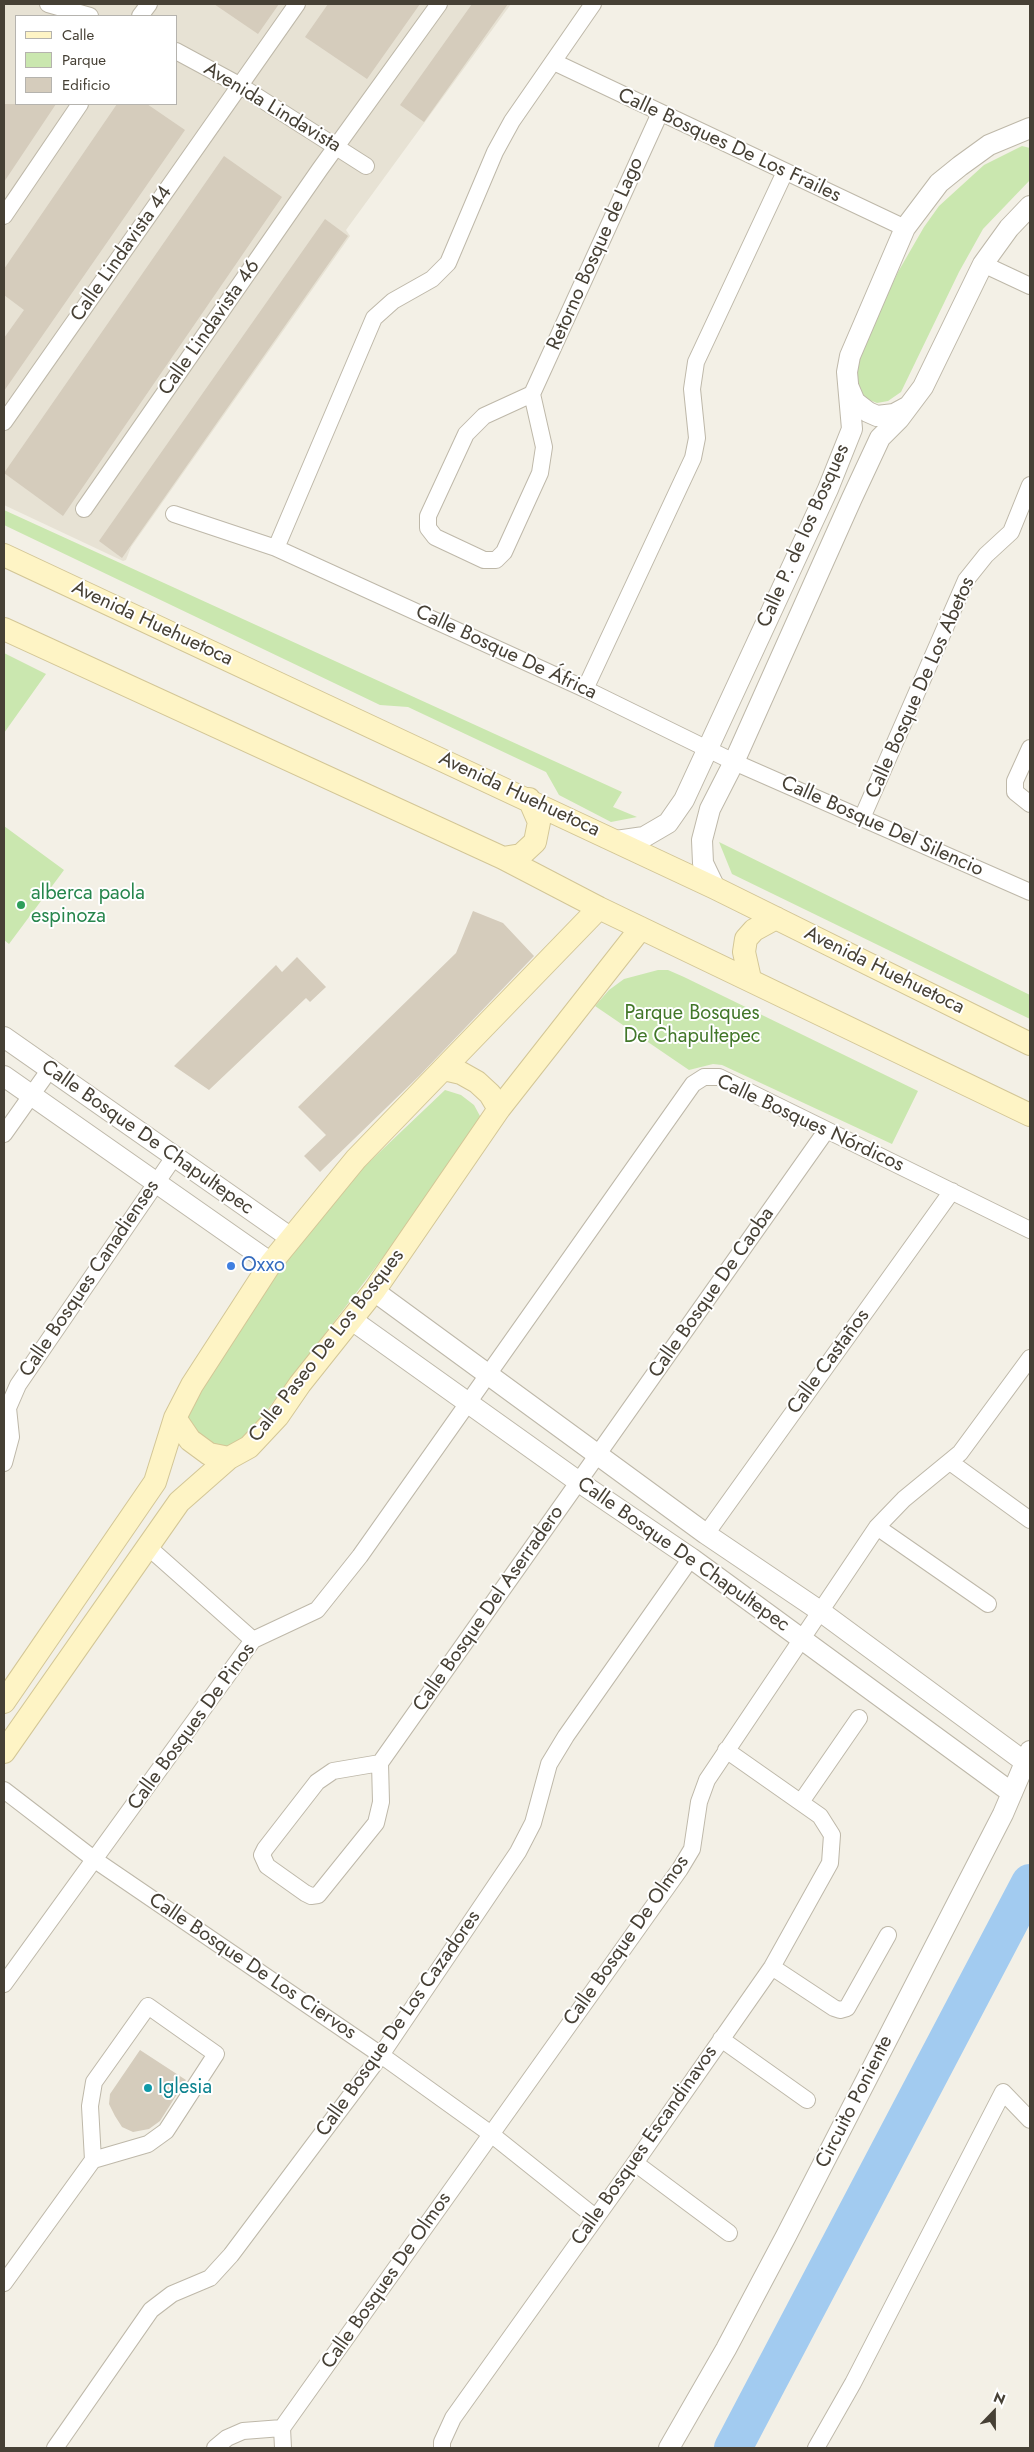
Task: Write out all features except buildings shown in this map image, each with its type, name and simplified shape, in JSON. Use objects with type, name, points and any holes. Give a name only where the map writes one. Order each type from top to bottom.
[{"type":"main road","name":"Avenida Huehuetoca","points":[[4,555],[715,888],[1030,1044]]},
{"type":"main road","points":[[4,629],[504,858],[599,908],[750,979],[1030,1116]]},
{"type":"main road","points":[[504,858],[521,855],[535,842],[539,822],[529,800]]},
{"type":"main road","points":[[4,1702],[155,1482],[175,1418],[192,1385],[271,1262],[356,1159],[599,908]]},
{"type":"main road","points":[[750,979],[744,952],[746,940],[754,930],[776,918]]},
{"type":"main road","name":"Calle Paseo De Los Bosques","points":[[4,1752],[179,1502],[229,1458],[249,1447],[278,1416],[300,1384],[374,1291],[499,1109],[640,928]]},
{"type":"main road","points":[[444,1069],[461,1073],[477,1082],[490,1094],[499,1109]]},
{"type":"main road","points":[[175,1418],[190,1440],[210,1454],[229,1458]]},
{"type":"street","points":[[48,4],[86,15]]},
{"type":"street","points":[[141,15],[149,4]]},
{"type":"street","name":"Calle Lindavista 44","points":[[4,422],[297,4]]},
{"type":"street","name":"Calle Lindavista 46","points":[[84,509],[337,146],[440,4]]},
{"type":"street","points":[[276,548],[374,318],[393,301],[432,279],[448,263],[512,121],[593,4]]},
{"type":"street","name":"Avenida Lindavista","points":[[178,52],[239,85],[366,166]]},
{"type":"street","name":"Calle Bosques De Los Frailes","points":[[554,62],[905,228]]},
{"type":"street","points":[[4,216],[79,105]]},
{"type":"street","name":"Retorno Bosque de Lago","points":[[532,394],[660,113]]},
{"type":"street","name":"Calle P. de los Bosques","points":[[616,841],[644,837],[668,823],[684,800],[828,489],[852,429],[847,372],[850,356],[905,228],[939,184],[960,166],[988,145],[1027,129]]},
{"type":"street","points":[[585,689],[693,458],[698,438],[692,389],[696,362],[785,172]]},
{"type":"street","name":"Calle P. de los Bosques","points":[[715,888],[703,863],[702,840],[710,809],[734,762],[880,438],[909,406],[923,387],[983,264],[1009,228],[1030,206]]},
{"type":"street","points":[[983,264],[1030,286]]},
{"type":"street","points":[[848,386],[855,402],[877,416],[894,414],[909,406]]},
{"type":"street","points":[[532,394],[544,447],[540,473],[504,552],[496,560],[484,560],[435,537],[428,528],[428,516],[466,434],[484,416],[532,394]]},
{"type":"street","name":"Calle Bosque De Los Abetos","points":[[862,818],[966,580],[986,555],[1011,532],[1030,486]]},
{"type":"street","name":"Calle Bosque De África","points":[[174,514],[276,548],[585,689],[734,762]]},
{"type":"street","points":[[1030,748],[1015,781],[1015,792],[1030,804]]},
{"type":"street","name":"Calle Bosque Del Silencio","points":[[734,762],[1030,892]]},
{"type":"street","name":"Calle Bosque De Chapultepec","points":[[4,1037],[291,1238]]},
{"type":"street","points":[[4,1134],[50,1069]]},
{"type":"street","name":"Calle Bosque De Chapultepec","points":[[4,1076],[271,1262]]},
{"type":"street","name":"Calle Bosques Nórdicos","points":[[488,1374],[693,1084],[704,1077],[719,1078],[1030,1230]]},
{"type":"street","name":"Calle Bosque De Caoba","points":[[598,1455],[826,1131]]},
{"type":"street","name":"Calle Bosques Canadienses","points":[[4,1463],[11,1437],[8,1408],[18,1385],[155,1182],[174,1157]]},
{"type":"street","name":"Calle Castaños","points":[[706,1534],[952,1191]]},
{"type":"street","name":"Calle Bosque De Chapultepec","points":[[374,1291],[706,1534],[1028,1756]]},
{"type":"street","name":"Calle Bosque De Chapultepec","points":[[352,1320],[578,1482],[691,1558],[1012,1793]]},
{"type":"street","points":[[820,1611],[877,1527],[904,1500],[950,1462],[972,1439],[1030,1358]]},
{"type":"street","name":"Calle Bosques De Pinos","points":[[4,1984],[252,1640],[317,1610],[360,1556],[488,1374]]},
{"type":"street","name":"Calle Bosque Del Aserradero","points":[[380,1763],[598,1455]]},
{"type":"street","points":[[950,1462],[1030,1520]]},
{"type":"street","points":[[877,1527],[988,1604]]},
{"type":"street","points":[[147,1546],[252,1640]]},
{"type":"street","name":"Calle Bosque De Los Cazadores","points":[[56,2448],[151,2310],[172,2294],[210,2278],[231,2255],[381,2055],[518,1852],[533,1823],[549,1764],[566,1736],[691,1558]]},
{"type":"street","name":"Calle Bosque De Olmos","points":[[491,2134],[680,1869],[692,1848],[699,1802],[707,1780],[820,1611]]},
{"type":"street","points":[[726,1750],[801,1802],[859,1718]]},
{"type":"street","name":"Circuito Poniente","points":[[669,2448],[726,2349],[786,2236],[1012,1793],[1028,1756]]},
{"type":"street","points":[[380,1763],[381,1802],[376,1823],[323,1890],[311,1896],[268,1866],[262,1855],[265,1849],[317,1782],[333,1771],[380,1763]]},
{"type":"street","name":"Calle Bosque De Los Ciervos","points":[[4,1790],[95,1860],[381,2055],[491,2134],[595,2216]]},
{"type":"street","name":"Calle Bosques Escandinavos","points":[[442,2448],[442,2442],[453,2418],[772,1967],[830,1863],[832,1835],[820,1816],[801,1802]]},
{"type":"street","points":[[772,1967],[834,2008],[840,2010],[847,2008],[888,1935]]},
{"type":"street","points":[[4,2283],[94,2160],[148,2144],[166,2131],[216,2054],[148,2006],[94,2082],[90,2106],[94,2160]]},
{"type":"street","points":[[721,2039],[807,2100]]},
{"type":"street","points":[[816,2448],[857,2374],[1003,2092],[1030,2120]]},
{"type":"street","name":"Calle Bosques De Olmos","points":[[282,2428],[491,2134]]},
{"type":"street","points":[[635,2163],[729,2233]]},
{"type":"street","points":[[215,2448],[227,2438],[243,2431],[282,2428],[283,2448]]},
{"type":"shaded area","points":[[4,4],[511,4],[346,230],[350,236],[131,547],[126,560],[123,561],[4,505]]},
{"type":"green space","points":[[1022,146],[1030,148],[1030,180],[983,229],[959,272],[901,392],[888,401],[877,403],[862,396],[853,375],[864,344],[898,272],[924,227],[939,206],[984,165]]},
{"type":"green space","points":[[4,510],[622,792],[613,807],[637,817],[611,822],[559,795],[546,772],[408,707],[380,705],[4,525]]},
{"type":"green space","points":[[4,653],[46,674],[4,733]]},
{"type":"green space","name":"alberca paola espinoza","points":[[4,826],[64,870],[9,944],[4,940]]},
{"type":"green space","points":[[719,842],[1030,995],[1030,1019],[732,874]]},
{"type":"green space","name":"Parque Bosques De Chapultepec","points":[[658,970],[668,970],[684,977],[918,1091],[892,1144],[722,1065],[713,1064],[689,1070],[595,1006],[609,990],[624,979]]},
{"type":"green space","points":[[445,1090],[461,1095],[474,1105],[480,1116],[482,1127],[239,1447],[216,1448],[193,1439],[182,1395],[333,1200],[364,1167]]},
{"type":"waterway","points":[[733,2448],[1030,1883]]},
{"type":"place","name":"alberca paola espinoza","points":[[21,905]]},
{"type":"place","name":"Oxxo","points":[[231,1266]]},
{"type":"place","name":"Iglesia","points":[[148,2088]]}]
